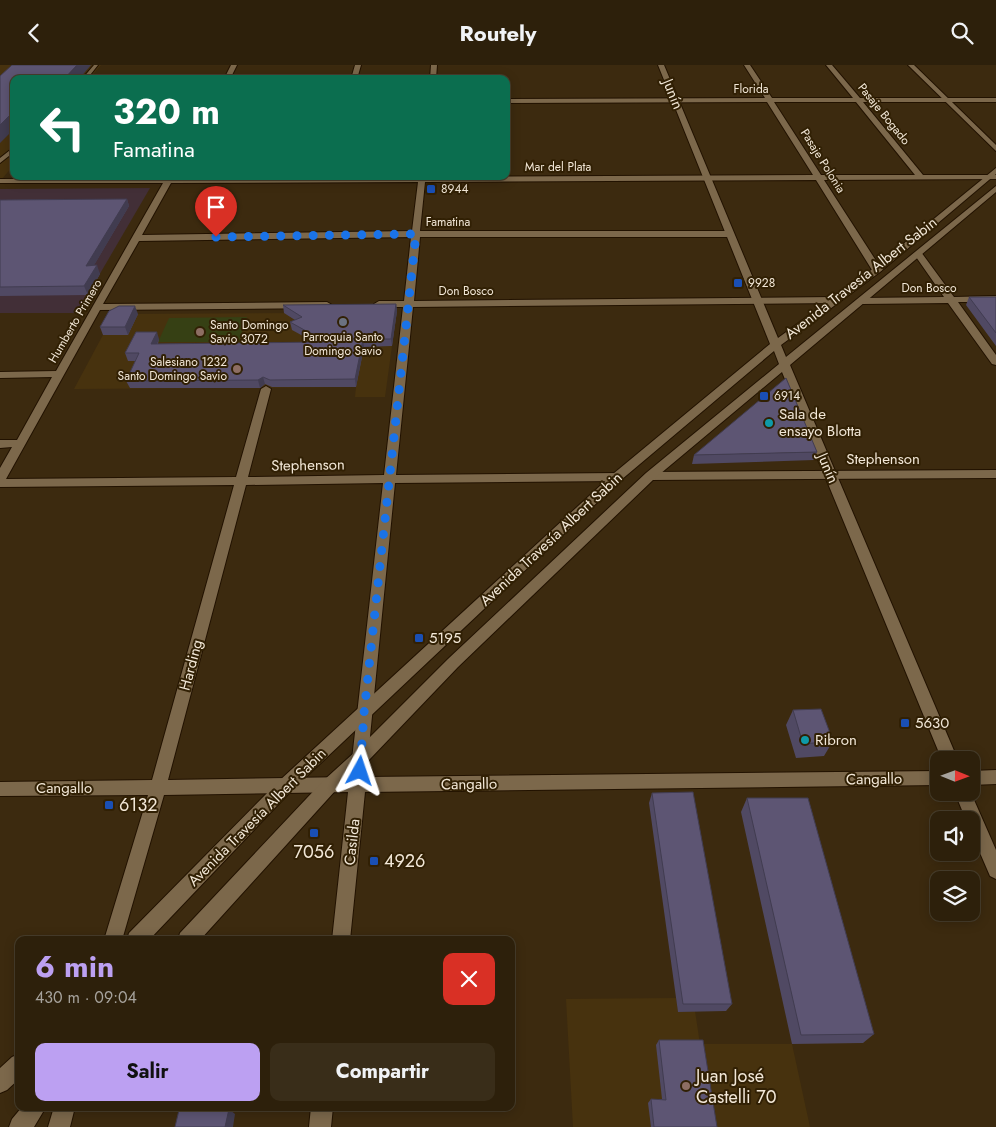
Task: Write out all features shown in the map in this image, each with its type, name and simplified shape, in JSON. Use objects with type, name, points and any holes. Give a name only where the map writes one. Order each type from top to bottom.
[{"type":"street","name":"Junín","points":[[661,65],[706,178],[946,751]]},
{"type":"street","name":"Pasaje Polonia","points":[[746,65],[771,100],[877,270]]},
{"type":"street","name":"Pasaje Bogado","points":[[829,65],[921,177]]},
{"type":"street","points":[[911,65],[996,149]]},
{"type":"street","name":"Florida","points":[[510,101],[996,100]]},
{"type":"street","name":"Avenida Travesía Albert Sabin","points":[[140,936],[285,786],[617,477],[776,344],[877,270],[992,177],[996,170]]},
{"type":"street","name":"Mar del Plata","points":[[510,178],[992,177]]},
{"type":"street","name":"Mar del Plata","points":[[0,181],[57,180]]},
{"type":"street","name":"Humberto Primero","points":[[0,479],[169,180]]},
{"type":"street","name":"Casilda","points":[[341,936],[422,180]]},
{"type":"street","name":"Avenida Travesía Albert Sabin","points":[[191,936],[329,786],[453,663],[650,476],[996,188]]},
{"type":"street","name":"Famatina","points":[[136,239],[416,234],[730,234]]},
{"type":"street","points":[[918,254],[996,362]]},
{"type":"street","name":"Don Bosco","points":[[862,301],[996,299]]},
{"type":"street","name":"Don Bosco","points":[[369,305],[835,300]]},
{"type":"street","points":[[97,307],[340,305]]},
{"type":"street","points":[[0,375],[59,374]]},
{"type":"street","name":"Harding","points":[[114,936],[158,788],[266,389]]},
{"type":"street","points":[[0,443],[20,443]]},
{"type":"street","name":"Stephenson","points":[[650,476],[996,474]]},
{"type":"street","name":"Stephenson","points":[[0,483],[617,477]]},
{"type":"street","points":[[980,778],[996,777]]},
{"type":"street","name":"Cangallo","points":[[0,789],[930,778]]},
{"type":"street","points":[[967,801],[996,870]]},
{"type":"street","points":[[0,1083],[15,1068]]},
{"type":"street","points":[[20,1127],[33,1111]]},
{"type":"street","points":[[59,1127],[63,1111]]},
{"type":"street","points":[[320,1127],[322,1111]]},
{"type":"lane","points":[[87,75],[96,65]]},
{"type":"lane","points":[[0,161],[10,152]]},
{"type":"shaded area","points":[[0,65],[101,65],[92,75],[10,75],[10,170],[0,181]]},
{"type":"shaded area","points":[[150,188],[77,313],[0,313],[0,189]]},
{"type":"shaded area","points":[[306,313],[363,347],[392,346],[385,397],[355,397],[356,387],[74,389],[112,318],[122,314]]},
{"type":"shaded area","name":"Juan José Castelli 70","points":[[676,998],[678,1012],[695,1011],[700,1044],[792,1044],[810,1127],[573,1127],[566,999]]},
{"type":"green space","points":[[247,317],[239,342],[158,342],[169,318]]},
{"type":"building","points":[[12,65],[77,65],[68,75],[10,75],[10,115],[0,125],[0,76]]},
{"type":"building","points":[[127,199],[86,266],[97,265],[84,286],[0,287],[0,200]]},
{"type":"building","points":[[969,297],[996,297],[996,333]]},
{"type":"building","points":[[396,304],[391,339],[363,339],[355,379],[270,380],[263,377],[258,380],[126,381],[139,353],[125,353],[136,332],[157,332],[151,344],[326,342],[290,322],[302,317],[283,305]]},
{"type":"building","points":[[119,306],[135,306],[125,327],[100,327],[109,311]]},
{"type":"building","name":"Sala de ensayo Blotta","points":[[786,378],[817,452],[694,455]]},
{"type":"building","points":[[821,709],[833,741],[803,744],[793,710]]},
{"type":"building","points":[[693,792],[732,1004],[683,1004],[652,793]]},
{"type":"building","points":[[747,798],[808,798],[874,1034],[801,1035]]},
{"type":"building","points":[[659,1040],[703,1040],[717,1127],[654,1127],[651,1099],[666,1100]]},
{"type":"building","points":[[179,1111],[229,1111],[225,1127],[175,1127]]},
{"type":"place","name":"8944","points":[[431,189]]},
{"type":"place","name":"9928","points":[[738,283]]},
{"type":"place","name":"Parroquia Santo Domingo Savio","points":[[343,322]]},
{"type":"place","name":"Santo Domingo Savio 3072","points":[[200,332]]},
{"type":"place","name":"Salesiano 1232 Santo Domingo Savio","points":[[237,369]]},
{"type":"place","name":"6914","points":[[764,396]]},
{"type":"place","name":"Sala de ensayo Blotta","points":[[769,423]]},
{"type":"place","name":"5195","points":[[419,638]]},
{"type":"place","name":"5630","points":[[905,723]]},
{"type":"place","name":"Ribron","points":[[805,740]]},
{"type":"place","name":"6132","points":[[109,805]]},
{"type":"place","name":"7056","points":[[314,833]]},
{"type":"place","name":"4926","points":[[374,861]]},
{"type":"place","name":"Juan José Castelli 70","points":[[686,1086]]},
{"type":"route","points":[[216,237],[416,234],[364,713],[360,771]]}]
